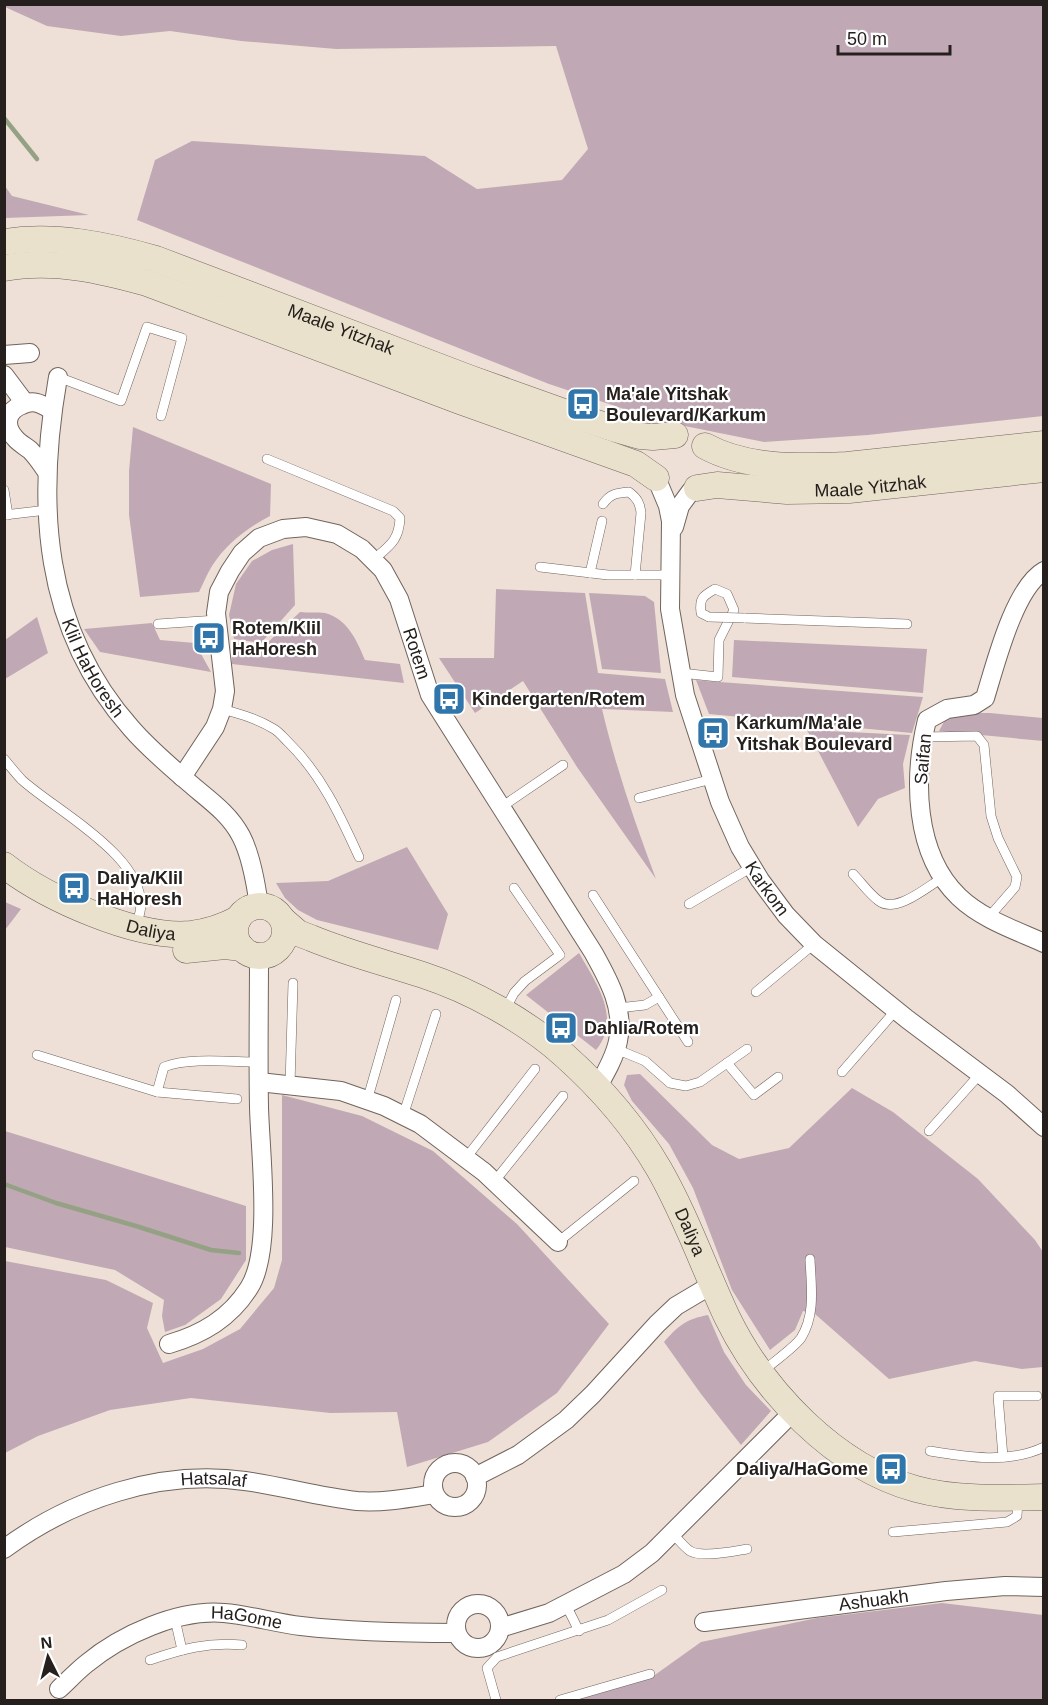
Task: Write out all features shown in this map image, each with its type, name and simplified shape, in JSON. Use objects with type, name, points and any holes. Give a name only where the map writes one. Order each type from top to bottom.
[{"type":"street","name":"Maale Yitzhak","points":[[4,242],[45,239],[74,241],[156,259],[581,418],[640,435],[653,437],[675,435]]},
{"type":"street","name":"Maale Yitzhak","points":[[4,268],[44,264],[71,266],[100,270],[147,283],[460,401],[636,464],[657,480]]},
{"type":"street","points":[[4,355],[30,354]]},
{"type":"street","points":[[4,375],[25,403]]},
{"type":"street","name":"Klil HaHoresh","points":[[58,377],[48,448],[47,510],[54,570],[66,616],[79,652],[105,695],[131,728],[166,763],[226,813],[242,836],[255,878],[249,912]]},
{"type":"street","points":[[47,472],[39,460],[8,429],[8,418],[13,409],[25,403],[38,402],[52,410]]},
{"type":"street","points":[[675,435],[685,435],[697,439],[705,446],[711,466],[708,476],[694,490],[678,493],[665,489],[657,480],[651,463],[658,446],[665,439],[675,435]]},
{"type":"street","name":"Maale Yitzhak","points":[[705,446],[729,457],[753,463],[820,466],[1044,444]]},
{"type":"street","name":"Maale Yitzhak","points":[[694,490],[717,485],[787,491],[849,490],[1044,469]]},
{"type":"street","name":"Karkom","points":[[657,480],[668,506],[671,541],[670,609],[685,695],[720,802],[740,847],[786,915],[814,944],[1007,1094],[1044,1126]]},
{"type":"street","name":"Karkom","points":[[671,541],[680,506],[694,490]]},
{"type":"street","name":"Rotem","points":[[182,777],[214,727],[222,709],[225,691],[217,620],[219,592],[242,552],[260,538],[283,529],[306,527],[337,534],[362,549],[383,570],[399,598],[430,695],[610,982],[618,1008],[618,1041],[597,1088]]},
{"type":"street","name":"Saifan","points":[[1044,572],[1030,581],[1016,609],[1000,649],[985,698],[974,705],[947,709],[927,720],[920,791],[923,824],[931,854],[942,878],[960,898],[980,913],[1044,943]]},
{"type":"street","name":"Daliya","points":[[4,865],[22,879],[42,890],[95,914],[135,927],[167,933],[207,932],[223,927],[249,912]]},
{"type":"street","name":"Daliya","points":[[4,886],[34,905],[90,929],[165,950],[190,950],[266,942],[289,927],[325,944],[426,976],[484,1001],[503,1012],[542,1036],[565,1056],[626,1120],[659,1169],[743,1346],[761,1373],[794,1411],[829,1444],[856,1463],[915,1489],[952,1496],[1044,1497]]},
{"type":"street","points":[[170,1344],[191,1338],[216,1323],[234,1307],[251,1286],[259,1261],[263,1213],[259,1062],[266,942],[278,913],[270,908],[249,912],[235,933],[237,941],[266,942]]},
{"type":"street","points":[[259,1082],[341,1092],[384,1106],[420,1124],[466,1158],[558,1242]]},
{"type":"street","points":[[475,1477],[518,1455],[566,1420],[676,1306],[713,1284]]},
{"type":"street","points":[[500,1628],[549,1613],[624,1574],[673,1534],[794,1411]]},
{"type":"street","points":[[453,1463],[465,1466],[475,1477],[474,1494],[464,1505],[452,1507],[439,1500],[434,1494],[435,1476],[439,1469],[446,1465],[453,1463]]},
{"type":"street","name":"Hatsalaf","points":[[4,1549],[28,1531],[64,1512],[98,1498],[172,1480],[209,1478],[243,1480],[359,1501],[391,1500],[434,1494]]},
{"type":"street","name":"Ashuakh","points":[[704,1622],[946,1592],[1005,1586],[1044,1587]]},
{"type":"street","points":[[475,1604],[490,1608],[496,1613],[500,1628],[495,1641],[489,1646],[473,1648],[460,1640],[455,1625],[461,1611],[475,1604]]},
{"type":"street","name":"HaGome","points":[[59,1689],[112,1646],[142,1630],[175,1618],[197,1614],[222,1613],[336,1630],[456,1633]]},
{"type":"lane","points":[[58,377],[121,401],[147,327],[182,339],[161,416]]},
{"type":"lane","points":[[267,459],[393,511],[400,518],[399,531],[394,542],[373,560]]},
{"type":"lane","points":[[4,490],[6,515],[47,510]]},
{"type":"lane","points":[[603,504],[609,496],[628,492],[634,495],[640,503],[635,575]]},
{"type":"lane","points":[[590,573],[602,521]]},
{"type":"lane","points":[[540,567],[590,573],[669,575]]},
{"type":"lane","points":[[681,673],[718,676],[719,640],[734,610],[727,594],[715,589],[704,595],[700,604],[701,613],[709,617],[744,618],[907,624]]},
{"type":"lane","points":[[158,624],[217,620]]},
{"type":"lane","points":[[222,709],[255,719],[276,730],[302,755],[334,804],[358,857]]},
{"type":"lane","points":[[924,737],[977,736],[984,745],[991,816],[998,838],[1017,877],[1015,886],[989,917]]},
{"type":"lane","points":[[4,759],[22,780],[102,841],[132,874],[139,895],[140,911],[135,927]]},
{"type":"lane","points":[[500,808],[563,765]]},
{"type":"lane","points":[[639,798],[712,779]]},
{"type":"lane","points":[[689,904],[752,867]]},
{"type":"lane","points":[[853,874],[880,902],[891,905],[900,904],[942,878]]},
{"type":"lane","points":[[503,1012],[514,993],[525,981],[560,955],[514,888]]},
{"type":"lane","points":[[593,895],[688,1042]]},
{"type":"lane","points":[[756,992],[814,944]]},
{"type":"lane","points":[[290,1085],[294,983]]},
{"type":"lane","points":[[618,1008],[645,1005],[659,997]]},
{"type":"lane","points":[[367,1101],[396,1000]]},
{"type":"lane","points":[[842,1072],[896,1010]]},
{"type":"lane","points":[[403,1116],[436,1014]]},
{"type":"lane","points":[[616,1049],[645,1061],[670,1083],[686,1086],[699,1082],[747,1049]]},
{"type":"lane","points":[[37,1055],[157,1092],[237,1099]]},
{"type":"lane","points":[[157,1092],[164,1067],[172,1063],[188,1061],[259,1062]]},
{"type":"lane","points":[[727,1063],[754,1095],[778,1077]]},
{"type":"lane","points":[[466,1158],[535,1069]]},
{"type":"lane","points":[[929,1131],[980,1074]]},
{"type":"lane","points":[[494,1182],[562,1096]]},
{"type":"lane","points":[[558,1242],[634,1181]]},
{"type":"lane","points":[[761,1373],[800,1338],[810,1314],[812,1300],[810,1259]]},
{"type":"lane","points":[[1003,1457],[998,1396],[1037,1396]]},
{"type":"lane","points":[[930,1451],[966,1457],[1003,1457],[1033,1452],[1044,1447]]},
{"type":"lane","points":[[893,1532],[1007,1522],[1017,1516],[1018,1497]]},
{"type":"lane","points":[[673,1534],[690,1551],[697,1553],[747,1549]]},
{"type":"lane","points":[[496,1701],[487,1668],[497,1658],[608,1620],[662,1590]]},
{"type":"lane","points":[[566,1605],[579,1630]]},
{"type":"lane","points":[[175,1618],[182,1650]]},
{"type":"lane","points":[[150,1660],[206,1644],[242,1645]]},
{"type":"lane","points":[[560,1701],[650,1674]]},
{"type":"shaded area","points":[[5,4],[1043,5],[1043,416],[868,435],[764,442],[660,421],[549,384],[137,220],[155,160],[192,141],[425,156],[477,189],[562,180],[588,149],[556,46],[336,49],[241,41],[170,31],[121,36],[47,26],[5,7]]},
{"type":"shaded area","points":[[5,186],[12,196],[89,215],[5,218]]},
{"type":"shaded area","points":[[133,427],[271,484],[270,516],[245,531],[230,544],[212,566],[199,592],[140,597],[129,515],[129,471]]},
{"type":"shaded area","points":[[293,544],[295,605],[261,643],[234,639],[229,615],[236,584],[252,561],[272,550]]},
{"type":"shaded area","points":[[496,589],[585,593],[598,673],[665,679],[673,712],[602,709],[626,795],[656,879],[577,767],[523,681],[475,713],[439,658],[494,658]]},
{"type":"shaded area","points":[[589,593],[645,596],[654,602],[661,673],[602,669]]},
{"type":"shaded area","points":[[300,612],[325,613],[340,620],[355,638],[365,660],[400,664],[404,683],[232,664],[232,643],[264,646]]},
{"type":"shaded area","points":[[37,617],[48,653],[5,679],[5,640]]},
{"type":"shaded area","points":[[152,623],[160,640],[195,643],[211,672],[100,652],[84,629]]},
{"type":"shaded area","points":[[734,640],[927,649],[923,693],[732,677]]},
{"type":"shaded area","points":[[696,680],[923,697],[912,733],[709,714]]},
{"type":"shaded area","points":[[963,713],[1043,718],[1043,741],[939,731],[947,716]]},
{"type":"shaded area","points":[[807,730],[910,735],[903,764],[905,788],[878,799],[858,827]]},
{"type":"shaded area","points":[[407,847],[448,914],[438,950],[317,920],[298,910],[285,898],[276,883],[328,881]]},
{"type":"shaded area","points":[[5,902],[21,909],[5,930]]},
{"type":"shaded area","points":[[579,953],[599,988],[607,1013],[607,1026],[596,1050],[526,995]]},
{"type":"shaded area","points":[[640,1074],[712,1145],[739,1159],[789,1148],[852,1088],[893,1112],[978,1179],[1035,1240],[1043,1252],[1043,1367],[1022,1369],[975,1361],[889,1379],[815,1314],[803,1311],[795,1330],[770,1350],[732,1290],[693,1188],[669,1144],[632,1101],[624,1085],[627,1075]]},
{"type":"shaded area","points":[[282,1095],[362,1116],[433,1151],[517,1224],[609,1324],[557,1393],[488,1442],[407,1467],[397,1412],[330,1413],[191,1398],[110,1410],[38,1436],[5,1453],[5,1261],[106,1280],[153,1303],[147,1328],[163,1363],[203,1349],[240,1329],[274,1288],[282,1260]]},
{"type":"shaded area","points":[[5,1131],[246,1206],[246,1260],[221,1299],[185,1325],[165,1332],[162,1316],[164,1300],[115,1270],[5,1247]]},
{"type":"shaded area","points":[[708,1315],[724,1352],[746,1385],[771,1411],[741,1445],[664,1342],[683,1324]]},
{"type":"shaded area","points":[[942,1603],[1043,1615],[1043,1700],[574,1700],[652,1677],[701,1642],[817,1618]]},
{"type":"waterway","points":[[4,118],[37,159]]},
{"type":"waterway","points":[[4,1184],[56,1203],[211,1250],[239,1253]]},
{"type":"place","name":"Ma'ale Yitshak Boulevard/Karkum","points":[[583,404]]},
{"type":"place","name":"Rotem/Klil HaHoresh","points":[[209,638]]},
{"type":"place","name":"Kindergarten/Rotem","points":[[449,699]]},
{"type":"place","name":"Karkum/Ma'ale Yitshak Boulevard","points":[[713,733]]},
{"type":"place","name":"Daliya/Klil HaHoresh","points":[[74,888]]},
{"type":"place","name":"Dahlia/Rotem","points":[[561,1028]]},
{"type":"place","name":"Daliya/HaGome","points":[[891,1469]]}]
